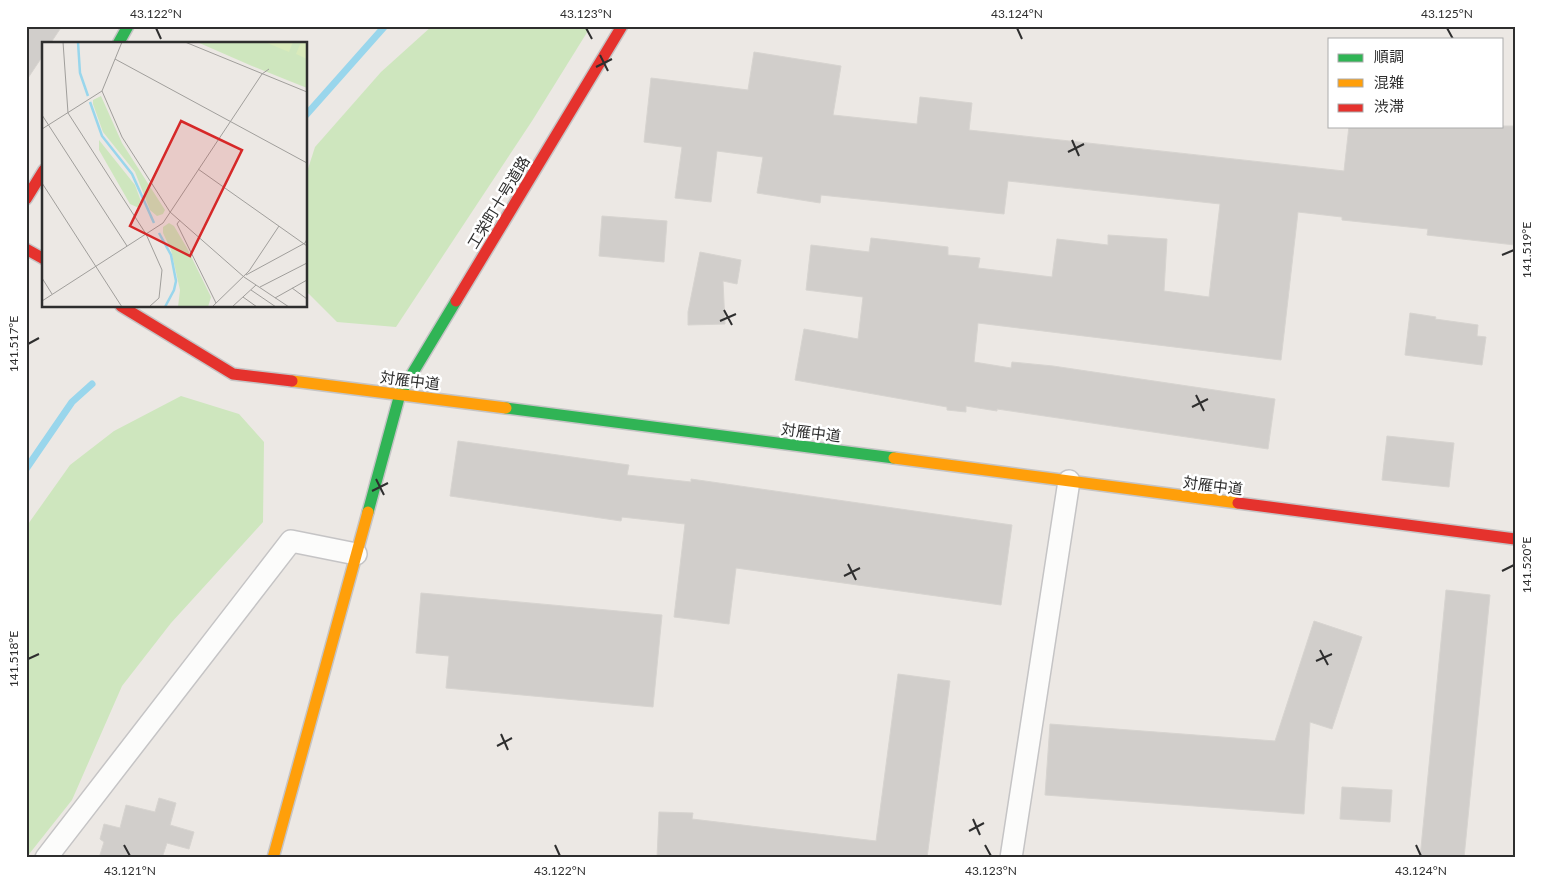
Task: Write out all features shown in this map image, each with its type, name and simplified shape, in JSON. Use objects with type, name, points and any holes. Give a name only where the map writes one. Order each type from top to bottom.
[{"type":"street","points":[[119,42],[128,26]]},
{"type":"street","name":"工栄町十号道路","points":[[274,858],[400,394],[622,26]]},
{"type":"street","points":[[26,199],[42,173]]},
{"type":"street","points":[[26,249],[42,258]]},
{"type":"street","name":"対雁中道","points":[[125,308],[233,374],[1515,539]]},
{"type":"street","points":[[1010,858],[1069,481]]},
{"type":"street","points":[[46,858],[291,541],[356,554]]},
{"type":"green space","points":[[432,26],[591,26],[532,121],[396,327],[337,322],[308,293],[308,169],[315,147],[381,72]]},
{"type":"green space","points":[[181,396],[239,414],[264,442],[263,522],[171,623],[122,686],[72,800],[26,858],[26,527],[70,465],[114,431]]},
{"type":"building","points":[[26,26],[62,26],[51,42],[42,42],[42,57],[26,81]]},
{"type":"building","points":[[754,52],[841,66],[833,115],[917,124],[920,97],[972,103],[969,130],[1344,171],[1349,128],[1504,128],[1504,126],[1515,126],[1515,245],[1427,235],[1428,229],[1342,220],[1342,217],[1298,212],[1281,360],[978,323],[974,362],[1011,368],[1012,362],[1053,366],[1275,399],[1268,449],[997,409],[997,411],[966,406],[966,412],[947,410],[947,407],[795,380],[804,329],[858,339],[863,297],[806,290],[811,245],[869,252],[871,238],[948,247],[948,255],[980,258],[978,268],[1052,277],[1057,239],[1108,245],[1108,235],[1167,239],[1164,291],[1209,297],[1220,204],[1008,181],[1004,214],[821,195],[820,203],[757,193],[763,157],[717,151],[711,202],[675,198],[682,147],[644,142],[651,78],[748,90]]},
{"type":"building","points":[[602,216],[667,221],[664,262],[599,256]]},
{"type":"building","points":[[700,252],[741,260],[737,284],[723,281],[725,324],[688,325],[688,312]]},
{"type":"building","points":[[1410,313],[1436,317],[1435,319],[1478,325],[1477,336],[1486,337],[1482,365],[1405,355]]},
{"type":"building","points":[[1387,436],[1454,443],[1449,487],[1382,480]]},
{"type":"building","points":[[458,441],[629,465],[627,475],[691,482],[691,479],[1012,525],[1001,605],[736,568],[729,624],[674,617],[685,524],[622,517],[621,521],[450,496]]},
{"type":"building","points":[[1446,590],[1490,595],[1464,858],[1420,858]]},
{"type":"building","points":[[421,593],[662,615],[653,707],[446,688],[449,656],[416,653]]},
{"type":"building","points":[[1314,621],[1362,637],[1332,729],[1310,722],[1304,814],[1045,795],[1050,724],[1275,741]]},
{"type":"building","points":[[898,674],[950,681],[927,858],[716,858],[690,855],[690,858],[657,858],[659,812],[693,813],[692,819],[876,841]]},
{"type":"building","points":[[1342,787],[1392,790],[1390,822],[1340,819]]},
{"type":"building","points":[[159,798],[176,803],[170,825],[194,832],[189,849],[167,843],[162,858],[99,858],[104,842],[100,839],[104,824],[120,828],[126,805],[155,812]]},
{"type":"waterway","points":[[308,113],[385,26]]},
{"type":"waterway","points":[[26,469],[72,402],[92,384]]},
{"type":"traffic: fast","points":[[119,42],[128,26]]},
{"type":"traffic: fast","points":[[368,512],[400,394],[456,301]]},
{"type":"traffic: fast","points":[[506,408],[894,458]]},
{"type":"traffic: slow","points":[[292,381],[506,408]]},
{"type":"traffic: slow","points":[[894,458],[1238,503]]},
{"type":"traffic: slow","points":[[273,858],[368,512]]},
{"type":"traffic: jam","points":[[456,301],[622,26]]},
{"type":"traffic: jam","points":[[26,199],[42,173]]},
{"type":"traffic: jam","points":[[26,249],[42,258]]},
{"type":"traffic: jam","points":[[124,308],[233,374],[292,381]]},
{"type":"traffic: jam","points":[[1238,503],[1515,539]]}]
